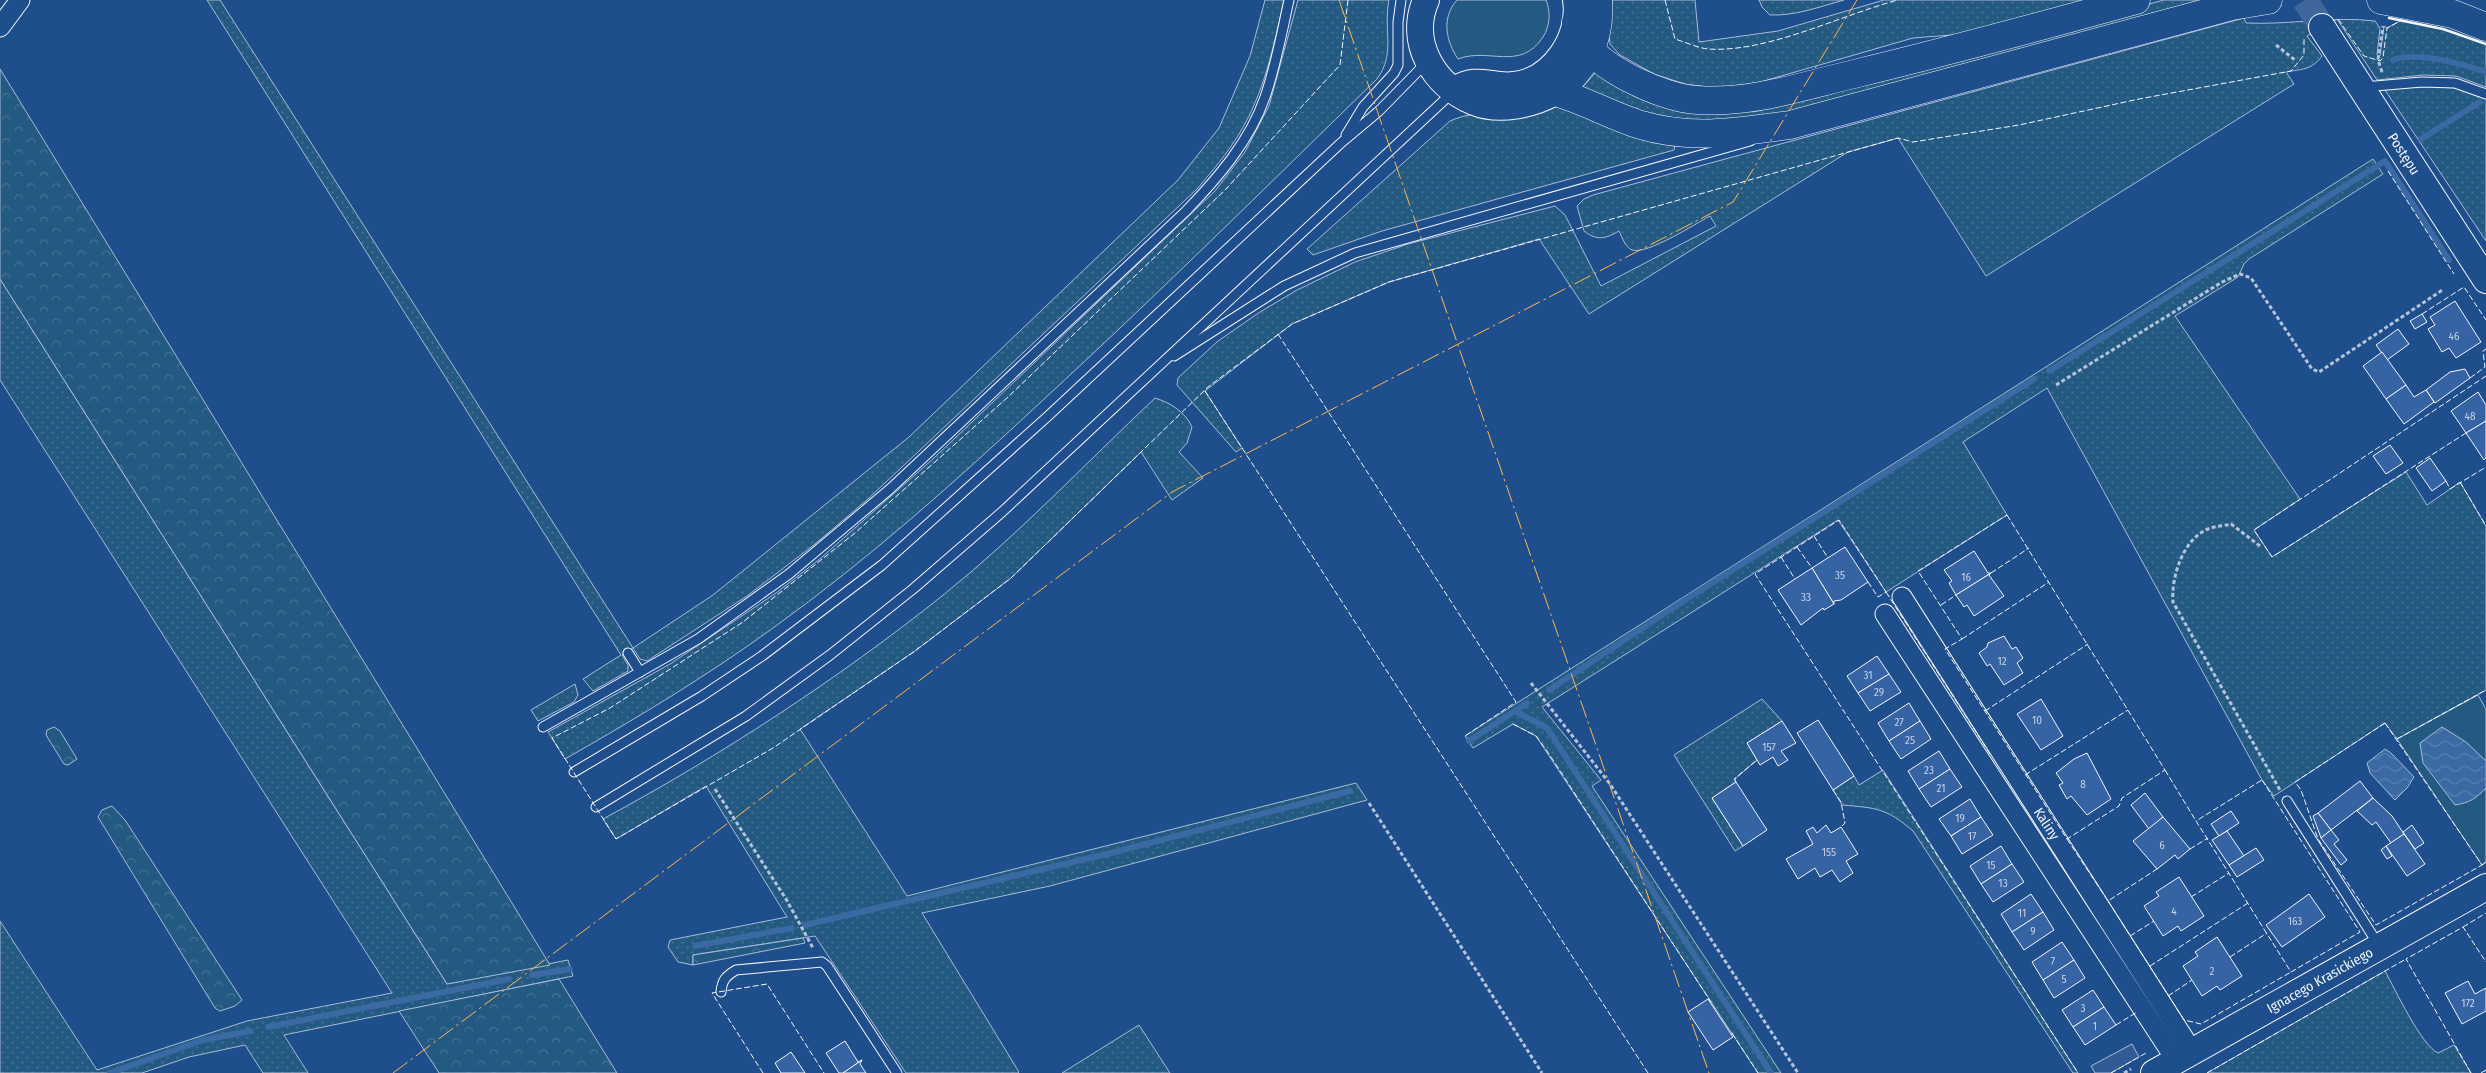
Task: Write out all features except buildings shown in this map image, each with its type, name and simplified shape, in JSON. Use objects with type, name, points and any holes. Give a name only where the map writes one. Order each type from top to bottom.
[{"type":"highway","points":[[1555,92],[1570,79],[1592,50],[1598,24],[1598,0]]},
{"type":"highway","points":[[1576,11],[1583,40],[1592,50],[1618,71],[1642,85],[1669,95],[1695,100],[1720,101],[1773,93],[1941,53],[2136,0]]},
{"type":"highway","points":[[1555,92],[1572,96],[1641,125],[1671,132],[1706,135],[1790,125],[2232,6],[2268,0]]},
{"type":"highway","points":[[2382,13],[2453,14],[2486,27]]},
{"type":"street","points":[[0,27],[20,0]]},
{"type":"street","points":[[1426,0],[1420,27],[1421,41],[1427,63],[1433,72],[1455,90],[1475,102],[1498,106],[1530,103],[1555,92]]},
{"type":"street","points":[[1455,90],[1470,82],[1516,85],[1538,77],[1547,71],[1572,38],[1576,11]]},
{"type":"street","name":"Postępu","points":[[2322,28],[2486,280]]},
{"type":"street","name":"Kaliny","points":[[1902,597],[2184,1056]]},
{"type":"street","name":"Kaliny","points":[[1885,614],[2184,1056]]},
{"type":"street","name":"Ignacego Krasickiego","points":[[2154,1073],[2486,887]]},
{"type":"lane","points":[[543,727],[698,639],[744,608],[836,536],[897,482],[1211,186],[1240,145],[1264,98],[1275,63],[1289,0]]},
{"type":"lane","points":[[1342,142],[1363,107],[1394,73],[1398,65],[1398,22],[1401,0]]},
{"type":"lane","points":[[574,772],[732,676],[820,613],[882,565],[949,507],[1342,142],[1379,111],[1427,63]]},
{"type":"lane","points":[[2365,94],[2375,86],[2422,82],[2455,83],[2486,94]]},
{"type":"lane","points":[[596,807],[746,716],[830,655],[965,544],[1455,90]]},
{"type":"lane","points":[[1151,372],[1284,286],[1355,253],[1712,154],[1790,125]]},
{"type":"lane","points":[[628,653],[640,672]]},
{"type":"lane","points":[[2287,801],[2379,946]]},
{"type":"lane","points":[[721,992],[722,981],[727,975],[736,970],[822,962],[827,966],[897,1073]]},
{"type":"path","points":[[2378,60],[2382,13]]},
{"type":"path","points":[[2276,46],[2295,60]]},
{"type":"path","points":[[2056,386],[2222,282],[2240,274],[2251,278],[2312,369],[2319,372],[2444,289]]},
{"type":"path","points":[[2260,546],[2231,524],[2207,529],[2187,546],[2172,590],[2173,602],[2287,801]]},
{"type":"path","points":[[1531,683],[1543,701],[1569,730],[1610,784],[1798,1073]]},
{"type":"path","points":[[715,789],[786,899],[822,962]]},
{"type":"path","points":[[1369,803],[1542,1073]]},
{"type":"green space","points":[[207,0],[220,0],[633,648],[622,655],[628,665],[628,671],[593,691],[583,679],[621,655]]},
{"type":"green space","points":[[1265,0],[1284,0],[1262,86],[1248,119],[1219,162],[1197,189],[868,499],[815,544],[747,596],[647,661],[640,659],[633,648],[713,595],[909,437],[1178,180],[1219,128],[1250,56]]},
{"type":"green space","points":[[1298,0],[1389,0],[1388,51],[1383,69],[1377,79],[1085,361],[977,461],[878,547],[809,602],[723,663],[565,759],[548,732],[670,664],[776,593],[821,558],[934,458],[1215,191],[1245,152],[1269,106]]},
{"type":"green space","points":[[1457,0],[1546,0],[1549,14],[1547,28],[1543,37],[1534,48],[1524,54],[1504,57],[1481,55],[1458,59],[1451,45],[1447,30],[1449,14]]},
{"type":"green space","points":[[1606,0],[1695,0],[1699,42],[1778,31],[1884,0],[2097,0],[1978,33],[1913,38],[1757,83],[1715,88],[1685,84],[1654,74],[1620,55],[1610,44]]},
{"type":"green space","points":[[1759,0],[1844,0],[1798,13],[1770,15],[1762,7]]},
{"type":"green space","points":[[2164,0],[2202,0],[1767,119],[1672,123],[1581,89],[1596,72],[1634,96],[1672,109],[1713,113],[1758,111]]},
{"type":"green space","points":[[2244,18],[2246,23],[2336,20],[2307,36],[2322,56],[2310,66],[2286,72],[2294,84],[1986,276],[1898,138],[1848,152],[1589,314],[1539,239],[1389,282],[1292,324],[1205,391],[1242,448],[1236,452],[1177,385],[1178,378],[1218,341],[1260,312],[1297,290],[1355,262],[1408,244],[1555,206],[1565,215],[1601,286],[1716,226],[1710,216],[1659,244],[1639,250],[1632,250],[1626,244],[1619,231],[1609,236],[1597,238],[1584,231],[1577,206],[1584,199],[1593,195]]},
{"type":"green space","points":[[2337,20],[2375,21],[2380,28],[2377,55],[2380,56],[2384,26],[2387,28],[2402,20],[2443,29],[2486,44],[2486,87],[2456,76],[2423,75],[2377,80]]},
{"type":"green space","points":[[0,69],[550,965],[447,984],[0,279]]},
{"type":"green space","points":[[2422,86],[2456,88],[2486,99],[2486,241],[2385,90]]},
{"type":"green space","points":[[1558,106],[1675,144],[1674,150],[1382,231],[1313,255],[1307,249],[1450,121],[1476,114],[1531,111]]},
{"type":"green space","points":[[2373,159],[2383,174],[2249,259],[2244,264],[2238,277],[2175,316],[2300,499],[2254,530],[2272,557],[2406,472],[2427,505],[2460,482],[2486,526],[2486,690],[2397,739],[2385,723],[2274,796],[2262,780],[2047,388],[1963,442],[2007,515],[1886,592],[1838,520],[1542,707],[1601,780],[1592,786],[1781,1073],[1758,1073],[1536,736],[1513,724],[1473,748],[1465,736]]},
{"type":"green space","points":[[0,279],[447,984],[568,960],[573,976],[284,1035],[308,1073],[263,1073],[245,1045],[189,1057],[142,1073],[0,1073],[0,921],[97,1070],[247,1021],[392,993],[0,380]]},
{"type":"green space","points":[[1155,398],[1177,409],[1186,417],[1192,427],[1187,443],[1179,452],[1203,478],[1172,500],[1141,452],[1011,578],[915,651],[800,729],[907,896],[1356,783],[1367,800],[1050,886],[922,913],[1018,1073],[906,1073],[815,936],[693,955],[693,965],[678,962],[668,947],[670,940],[787,917],[706,786],[616,839],[603,819],[734,743],[862,657],[902,627],[997,549]]},
{"type":"green space","points":[[575,684],[578,695],[574,702],[538,721],[531,710]]},
{"type":"green space","points":[[2478,695],[2486,709],[2486,862],[2482,865],[2397,739]]},
{"type":"green space","points":[[1762,699],[1782,721],[1747,743],[1757,760],[1735,779],[1736,782],[1712,798],[1743,846],[1735,851],[1674,755]]},
{"type":"green space","points":[[54,727],[60,731],[77,759],[68,765],[64,764],[46,735],[47,730]]},
{"type":"green space","points":[[1883,770],[2078,1073],[2073,1073],[1913,831],[1904,823],[1880,810],[1842,805],[1833,790],[1854,776],[1859,785]]},
{"type":"green space","points":[[112,806],[125,820],[242,1000],[235,1006],[220,1011],[215,1008],[98,817],[102,810]]},
{"type":"green space","points":[[803,938],[805,943],[693,965],[693,955]]},
{"type":"green space","points":[[2385,971],[2416,1028],[2431,1048],[2438,1053],[2454,1045],[2471,1073],[2207,1073]]},
{"type":"green space","points":[[559,979],[617,1073],[439,1073],[399,1011]]},
{"type":"green space","points":[[1139,1025],[1170,1073],[1062,1073]]},
{"type":"shaded area","points":[[2132,1044],[2139,1057],[2111,1073],[2095,1073],[2091,1066]]},
{"type":"water","points":[[2442,727],[2466,742],[2486,761],[2486,788],[2479,795],[2464,803],[2455,805],[2423,763],[2420,743]]},
{"type":"water","points":[[2385,749],[2414,777],[2407,788],[2395,800],[2370,773],[2367,763]]},
{"type":"waterway","points":[[2393,60],[2414,57],[2427,58],[2452,62],[2486,72]]},
{"type":"waterway","points":[[2421,139],[2480,102]]},
{"type":"waterway","points":[[2049,371],[2385,161],[2449,260]]},
{"type":"waterway","points":[[1549,690],[1674,607],[2034,379]]},
{"type":"waterway","points":[[1469,741],[1527,703]]},
{"type":"waterway","points":[[1515,711],[1547,728],[1771,1073]]},
{"type":"waterway","points":[[805,925],[1111,853],[1350,791]]},
{"type":"waterway","points":[[695,946],[792,928]]},
{"type":"waterway","points":[[532,975],[570,969]]},
{"type":"waterway","points":[[268,1027],[509,979]]},
{"type":"waterway","points":[[110,1073],[203,1040],[250,1031]]},
{"type":"tunnel","points":[[2305,0],[2322,27]]},
{"type":"fence","points":[[1348,0],[1340,65],[1225,190],[1008,397],[855,533],[743,622],[610,708],[552,738],[616,839],[773,748],[915,651],[1011,578],[1208,387],[1292,324],[1389,282],[1898,138],[1913,142],[2019,125],[2139,99],[2291,71],[2304,55],[2304,37]]},
{"type":"fence","points":[[1665,0],[1675,39],[1708,49],[1731,49],[1779,39],[1898,0]]},
{"type":"fence","points":[[2338,19],[2364,56],[2380,61],[2383,58],[2387,28],[2402,20]]},
{"type":"fence","points":[[2388,171],[2454,274]]},
{"type":"fence","points":[[2422,314],[2464,287],[2486,320]]},
{"type":"fence","points":[[1278,334],[1516,702],[1465,736]]},
{"type":"fence","points":[[2470,378],[2485,367],[2483,351],[2486,349]]},
{"type":"fence","points":[[2466,433],[2272,557],[2254,530],[2486,376]]},
{"type":"fence","points":[[1205,391],[1648,1073]]},
{"type":"fence","points":[[2446,481],[2450,489],[2486,467]]},
{"type":"fence","points":[[2460,482],[2486,526]]},
{"type":"fence","points":[[2007,515],[2165,770],[2122,798],[2119,806],[2067,839],[1945,649],[1962,639],[1918,571],[2007,515]]},
{"type":"fence","points":[[1868,582],[1878,597],[1886,592],[1839,520],[1755,574],[2078,1073]]},
{"type":"fence","points":[[1814,536],[1828,558]]},
{"type":"fence","points":[[1797,547],[1812,568]]},
{"type":"fence","points":[[1991,573],[2029,548]]},
{"type":"fence","points":[[1781,557],[1795,579]]},
{"type":"fence","points":[[1962,639],[2049,582]]},
{"type":"fence","points":[[1886,592],[1990,754]]},
{"type":"fence","points":[[1941,605],[1956,595]]},
{"type":"fence","points":[[1985,711],[2088,644]]},
{"type":"fence","points":[[2397,739],[2486,690]]},
{"type":"fence","points":[[2025,775],[2128,710]]},
{"type":"fence","points":[[2385,723],[2482,865],[2376,925],[2318,839],[2301,790],[2295,782],[2385,723]]},
{"type":"fence","points":[[1513,724],[1536,736],[1547,751],[1711,1002]]},
{"type":"fence","points":[[1736,782],[1734,779],[1757,760]]},
{"type":"fence","points":[[2165,770],[2196,821]]},
{"type":"fence","points":[[2262,780],[2360,932],[2291,972],[2196,821],[2262,780]]},
{"type":"fence","points":[[1833,790],[1841,802],[1845,823],[1841,827]]},
{"type":"fence","points":[[2190,849],[2208,838]]},
{"type":"fence","points":[[2067,839],[2108,901],[2157,869]]},
{"type":"fence","points":[[2482,865],[2486,862]]},
{"type":"fence","points":[[2191,897],[2229,873]]},
{"type":"fence","points":[[2108,901],[2184,1020],[2201,1024],[2291,972]]},
{"type":"fence","points":[[2150,966],[2248,903]]},
{"type":"fence","points":[[2463,927],[2486,913]]},
{"type":"fence","points":[[2130,936],[2154,921]]},
{"type":"fence","points":[[2471,1073],[2406,959],[2463,927],[2486,962]]},
{"type":"fence","points":[[2230,957],[2267,933]]},
{"type":"fence","points":[[2207,1073],[2406,959]]},
{"type":"fence","points":[[2168,996],[2192,980]]},
{"type":"fence","points":[[763,1073],[712,993],[767,984],[824,1073]]},
{"type":"fence","points":[[2116,1025],[2137,1012]]},
{"type":"fence","points":[[1732,1033],[1758,1073]]},
{"type":"fence","points":[[2111,1073],[2146,1053]]},
{"type":"fence","points":[[2481,1073],[2486,1070]]},
{"type":"wall","points":[[2389,18],[2443,29],[2486,44]]},
{"type":"power","points":[[1339,0],[1709,1073]]},
{"type":"power","points":[[393,1073],[1172,492],[1733,202],[1857,0]]}]
